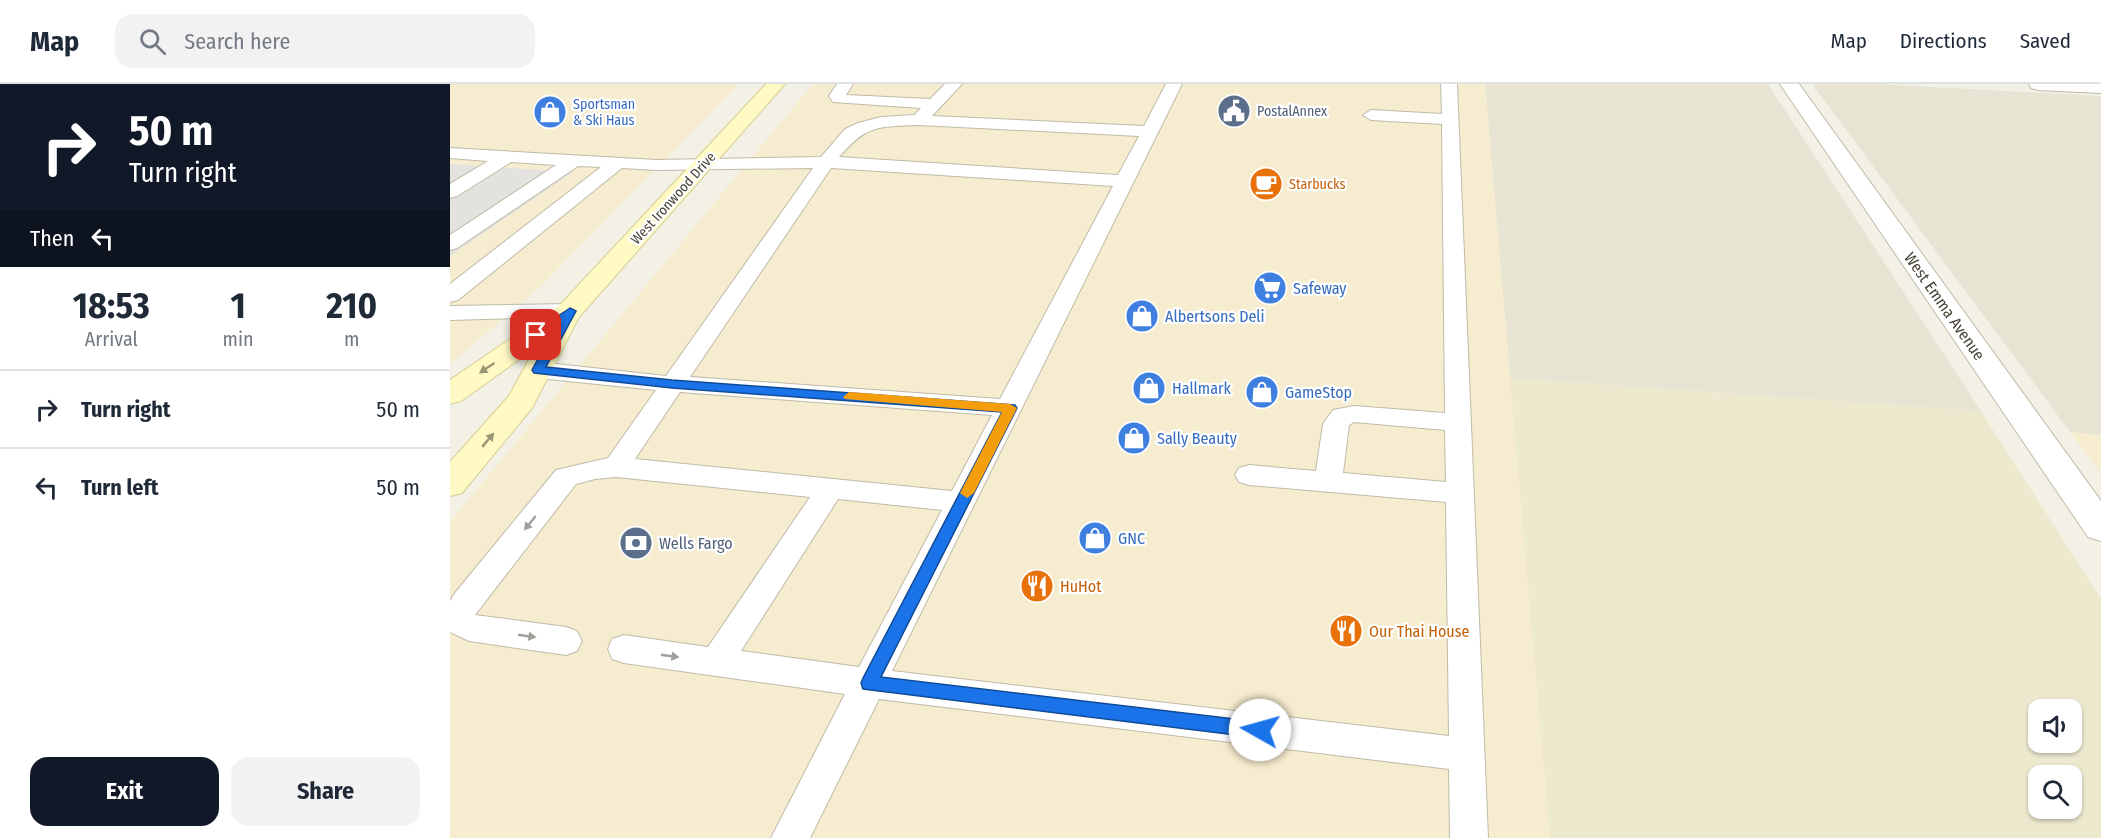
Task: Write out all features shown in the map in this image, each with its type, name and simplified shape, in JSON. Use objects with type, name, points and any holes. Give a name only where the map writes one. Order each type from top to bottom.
[{"type":"street","name":"West Ironwood Drive","points":[[450,394],[570,311],[776,84]]},
{"type":"street","name":"West Emma Avenue","points":[[1789,84],[2101,528]]},
{"type":"street","points":[[2038,84],[2101,87]]},
{"type":"street","name":"West Ironwood Drive","points":[[450,484],[521,401],[570,311]]},
{"type":"lane","points":[[919,120],[954,84]]},
{"type":"lane","points":[[790,838],[1174,84]]},
{"type":"lane","points":[[1449,84],[1469,838]]},
{"type":"lane","points":[[843,87],[837,96],[839,99],[934,104]]},
{"type":"lane","points":[[1369,134],[1373,95]]},
{"type":"lane","points":[[1371,115],[1450,119]]},
{"type":"lane","points":[[616,467],[826,162],[851,133],[881,122],[919,120],[1150,131]]},
{"type":"lane","points":[[450,153],[656,165],[705,162],[826,162],[1124,181]]},
{"type":"lane","points":[[450,192],[508,156]]},
{"type":"lane","points":[[450,244],[575,160]]},
{"type":"lane","points":[[450,295],[618,163]]},
{"type":"lane","points":[[450,313],[570,311]]},
{"type":"lane","points":[[538,370],[672,384],[1010,408]]},
{"type":"lane","points":[[1328,481],[1336,424],[1342,417],[1354,414],[1458,423]]},
{"type":"lane","points":[[566,641],[469,628],[456,619],[466,602],[566,477],[595,469],[616,467],[962,502]]},
{"type":"lane","points":[[1249,475],[1461,493]]},
{"type":"lane","points":[[716,662],[830,489]]},
{"type":"lane","points":[[624,649],[869,683],[1468,755]]},
{"type":"shaded area","points":[[450,84],[739,84],[538,289],[450,364]]},
{"type":"shaded area","points":[[813,84],[1485,84],[1550,838],[450,838],[450,522]]},
{"type":"shaded area","points":[[1485,84],[1768,84],[1981,411],[1510,378]]},
{"type":"shaded area","points":[[1814,84],[1876,84],[2101,96],[2101,435],[2070,432]]},
{"type":"shaded area","points":[[450,164],[573,172],[450,256]]},
{"type":"shaded area","points":[[1510,378],[1981,411],[2101,599],[2101,838],[1550,838]]},
{"type":"shaded area","points":[[2070,432],[2101,435],[2101,474]]},
{"type":"slow traffic","points":[[849,397],[1010,408],[967,493]]},
{"type":"place","name":"PostalAnnex","points":[[1234,111]]},
{"type":"place","name":"Sportsman & Ski Haus","points":[[550,112]]},
{"type":"place","name":"Starbucks","points":[[1266,184]]},
{"type":"place","name":"Safeway","points":[[1270,288]]},
{"type":"place","name":"Albertsons Deli","points":[[1142,316]]},
{"type":"place","name":"Hallmark","points":[[1149,388]]},
{"type":"place","name":"GameStop","points":[[1262,392]]},
{"type":"place","name":"Sally Beauty","points":[[1134,438]]},
{"type":"place","name":"GNC","points":[[1095,538]]},
{"type":"place","name":"Wells Fargo","points":[[636,543]]},
{"type":"place","name":"HuHot","points":[[1037,586]]},
{"type":"place","name":"Our Thai House","points":[[1346,631]]},
{"type":"route","points":[[536,335],[570,311],[538,370],[672,384],[1010,408],[869,683],[1260,730]]}]
